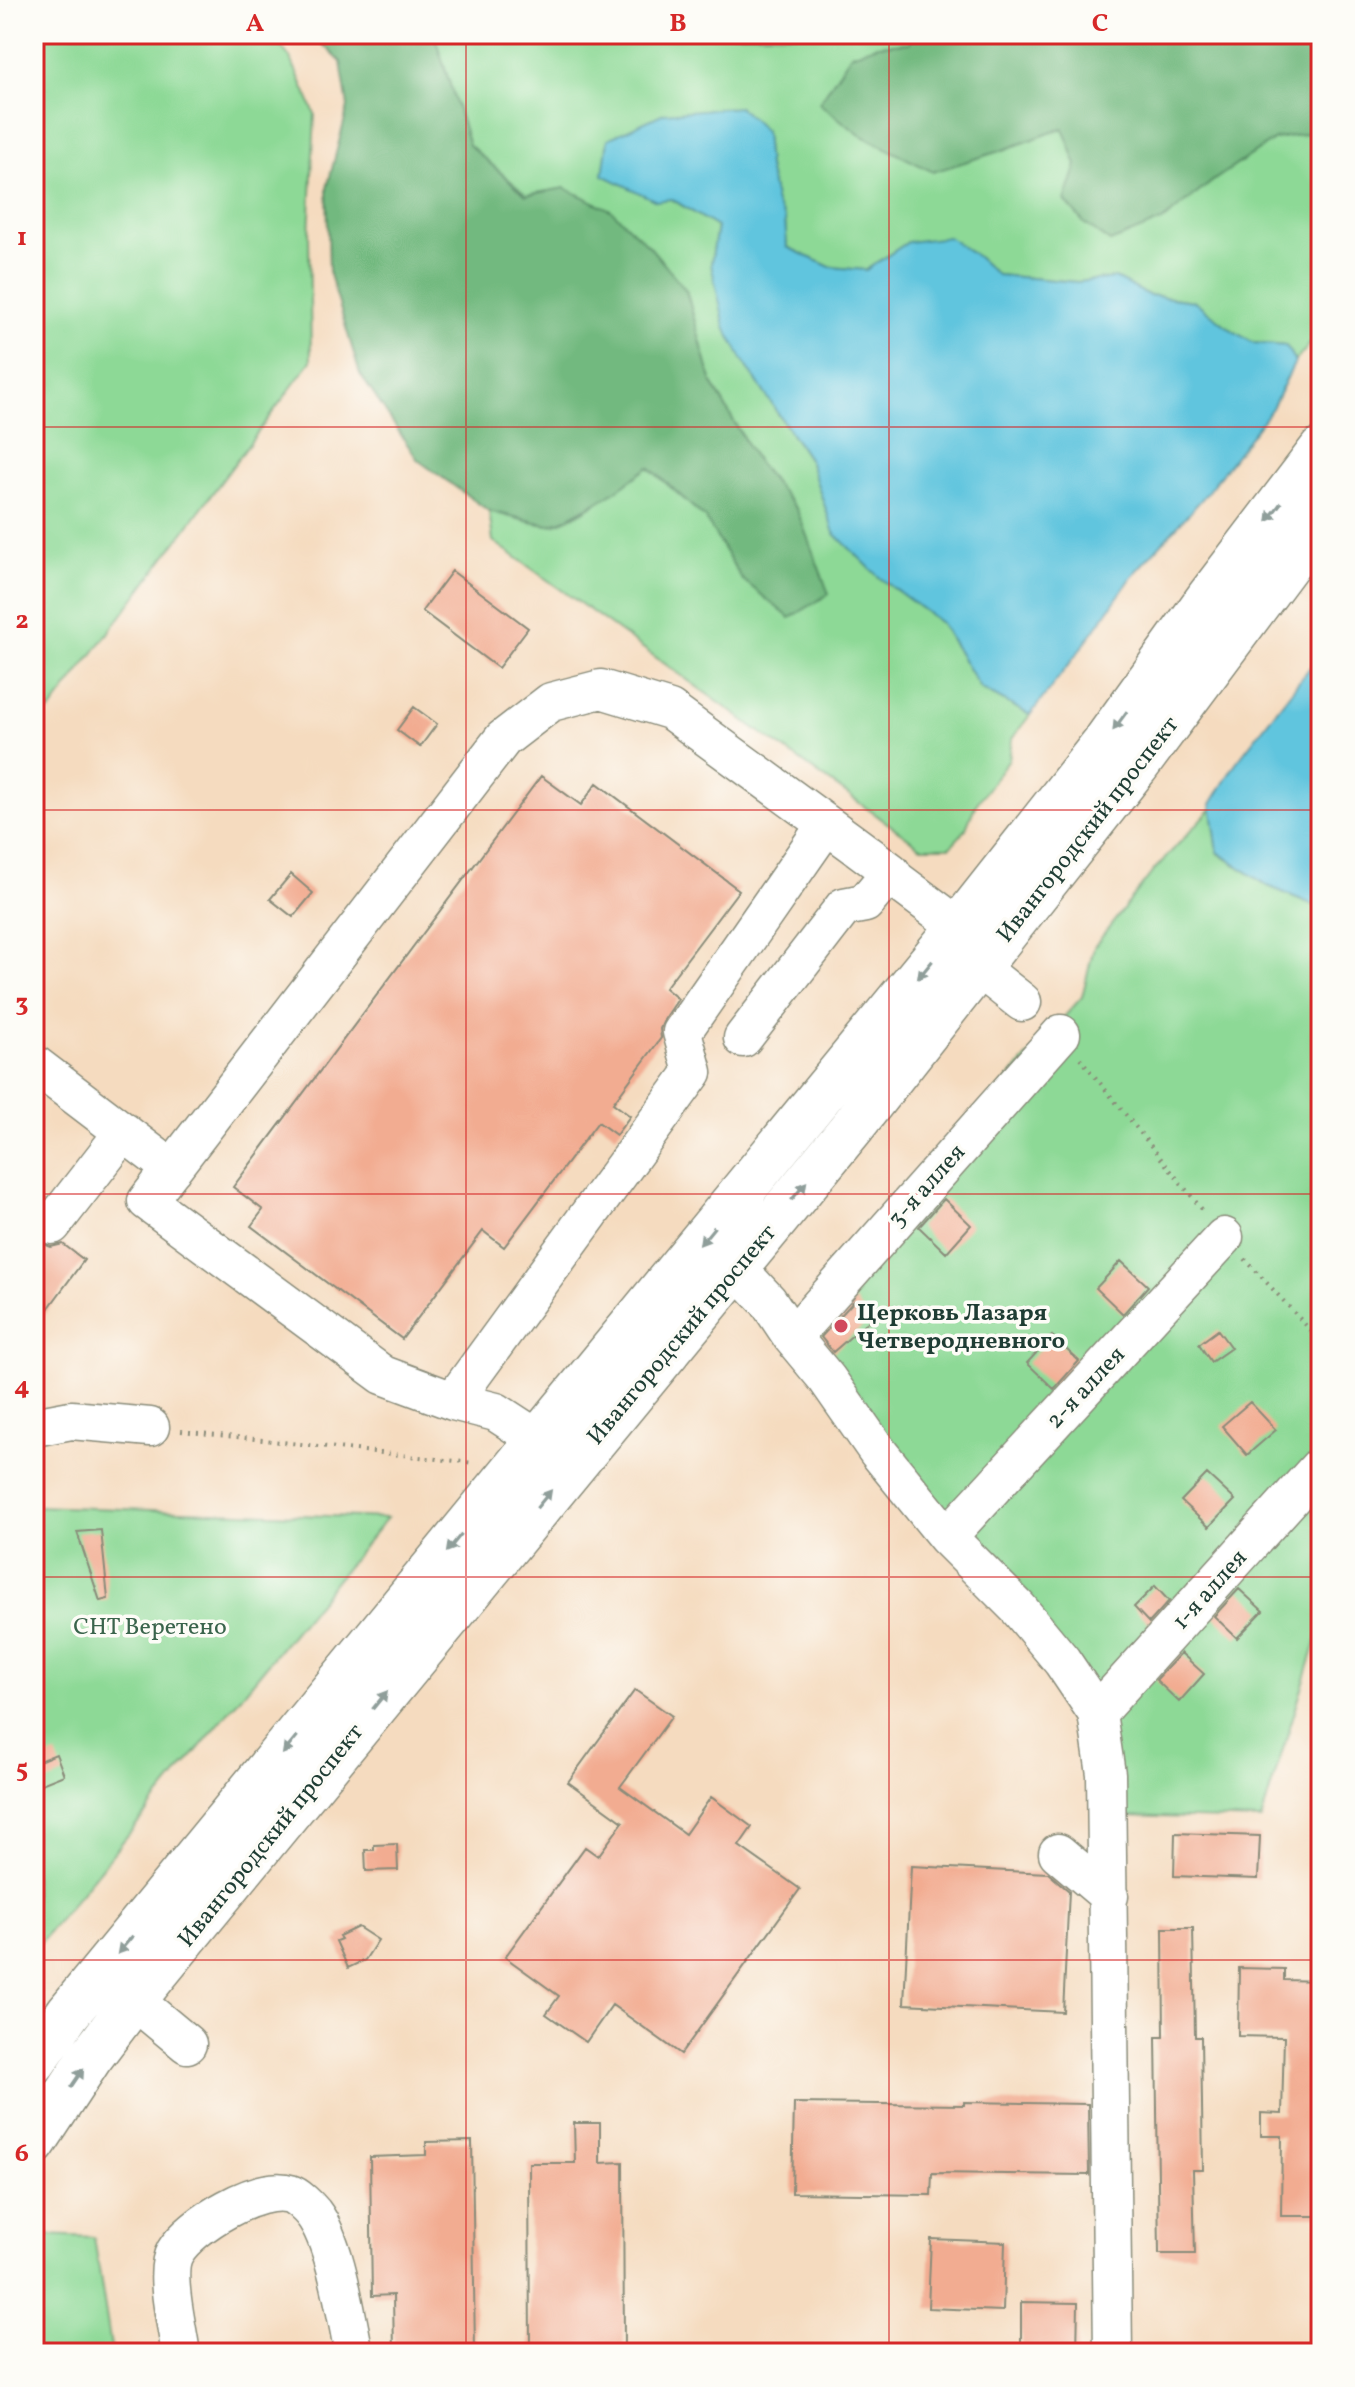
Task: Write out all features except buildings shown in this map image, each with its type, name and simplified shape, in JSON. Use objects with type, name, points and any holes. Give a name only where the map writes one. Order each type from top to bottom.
[{"type":"highway","name":"Ивангородский проспект","points":[[34,2062],[68,2013],[959,927],[1104,743],[1209,597],[1321,450]]},
{"type":"highway","name":"Ивангородский проспект","points":[[34,2143],[90,2058],[134,2000],[853,1126],[979,968],[1136,767],[1321,519]]},
{"type":"street","points":[[539,1440],[496,1412],[453,1401],[383,1375],[147,1201],[503,739],[551,702],[601,689],[670,710],[891,872],[896,880],[959,927]]},
{"type":"street","points":[[453,1401],[693,1072],[682,1032],[826,825]]},
{"type":"street","points":[[743,1038],[844,907],[865,903],[891,872]]},
{"type":"street","points":[[979,968],[1022,1002]]},
{"type":"street","name":"3-я аллея","points":[[792,1337],[1061,1034]]},
{"type":"street","points":[[34,1064],[172,1169]]},
{"type":"street","points":[[34,1215],[52,1225],[124,1132]]},
{"type":"street","name":"2-я аллея","points":[[947,1537],[1224,1237]]},
{"type":"street","points":[[736,1267],[768,1301],[878,1452],[947,1537],[1018,1608],[1062,1661],[1097,1713],[1106,1774],[1113,2353]]},
{"type":"street","points":[[34,1427],[71,1420],[150,1427]]},
{"type":"street","name":"1-я аллея","points":[[1097,1713],[1321,1465]]},
{"type":"street","points":[[1058,1853],[1109,1896]]},
{"type":"street","points":[[134,2000],[187,2044]]},
{"type":"street","points":[[180,2348],[170,2272],[174,2253],[190,2234],[220,2214],[268,2192],[292,2194],[313,2214],[333,2259],[354,2353]]},
{"type":"path","points":[[1061,1034],[1224,1237],[1313,1333],[1321,1337]]},
{"type":"path","points":[[150,1427],[483,1464]]},
{"type":"green space","points":[[34,34],[271,34],[291,59],[315,114],[309,235],[311,361],[50,711],[34,685]]},
{"type":"green space","points":[[312,34],[434,34],[469,145],[526,195],[565,188],[611,210],[650,247],[686,290],[712,383],[757,462],[797,510],[829,594],[790,618],[742,579],[705,518],[649,467],[608,496],[549,525],[489,511],[418,460],[360,374],[329,271],[327,188],[348,107],[341,62]]},
{"type":"green space","points":[[434,34],[917,34],[909,43],[878,45],[1003,150],[1063,128],[1077,165],[1162,221],[1214,180],[1275,139],[1321,131],[1321,331],[1295,362],[1286,346],[1254,343],[1194,301],[1148,295],[1115,278],[1077,282],[997,275],[976,256],[908,242],[866,270],[830,267],[787,247],[785,219],[776,204],[768,167],[765,131],[671,199],[717,227],[711,264],[774,408],[809,460],[835,533],[880,578],[941,623],[980,688],[1030,715],[1012,739],[1009,759],[975,806],[965,831],[950,847],[921,847],[493,541],[489,511],[551,525],[587,509],[648,467],[705,518],[742,579],[797,510],[757,462],[712,383],[686,290],[565,188],[527,195],[469,145]]},
{"type":"green space","points":[[917,34],[1321,34],[1321,131],[1275,139],[1214,180],[1162,221],[1110,242],[1085,224],[1065,201],[1077,165],[1063,128],[933,172],[860,135],[819,103],[851,54],[878,45],[909,43]]},
{"type":"green space","points":[[1212,808],[1218,853],[1268,886],[1321,908],[1321,1627],[1261,1820],[1123,1816],[1105,1713],[789,1322],[1082,997],[1094,947],[1155,869]]},
{"type":"green space","name":"СНТ Веретено","points":[[34,1506],[387,1518],[34,1950]]},
{"type":"green space","points":[[43,2235],[94,2237],[112,2353],[34,2353],[34,2243]]},
{"type":"water","points":[[739,107],[765,131],[768,167],[776,204],[785,219],[787,247],[830,267],[866,270],[908,242],[948,237],[997,275],[1077,282],[1115,278],[1148,295],[1194,301],[1254,343],[1286,346],[1295,362],[1272,408],[1201,500],[1137,570],[1030,715],[980,688],[941,623],[880,578],[834,533],[809,460],[742,359],[725,327],[711,264],[717,227],[672,199],[656,201],[603,175],[608,139],[664,113]]},
{"type":"water","points":[[1321,653],[1321,908],[1268,886],[1218,852],[1211,804],[1235,764]]},
{"type":"place","name":"Церковь Лазаря Четверодневного","points":[[841,1326]]}]
